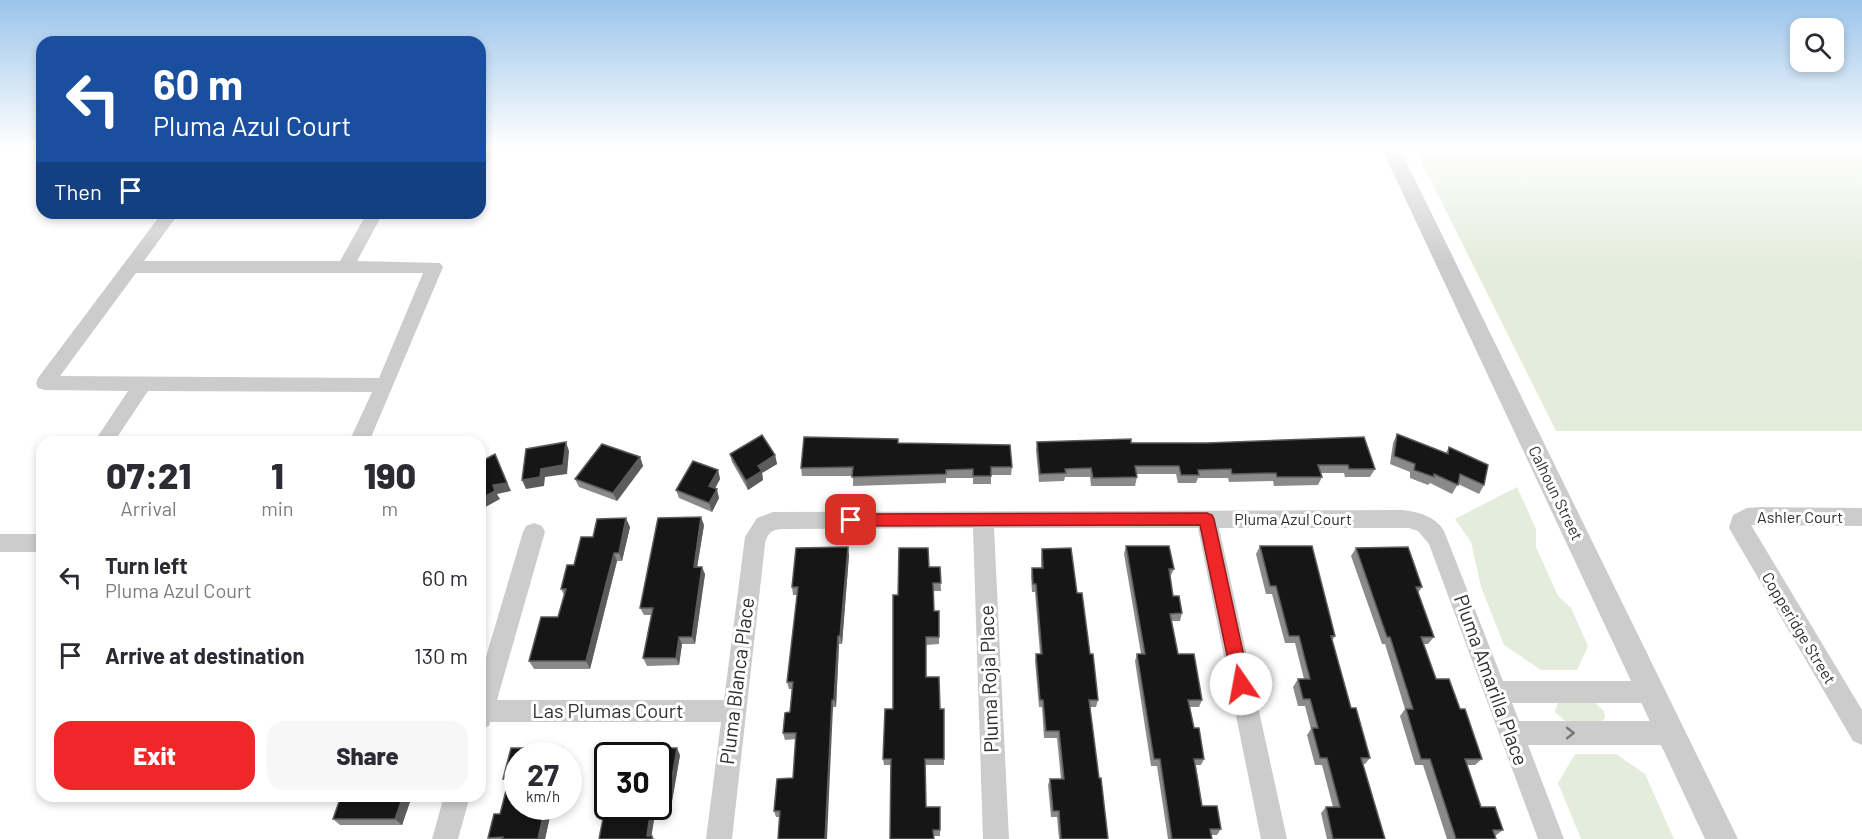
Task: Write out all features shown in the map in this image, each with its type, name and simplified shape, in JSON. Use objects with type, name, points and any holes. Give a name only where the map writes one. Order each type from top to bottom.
[{"type":"street","name":"Calhoun Street","points":[[1409,186],[1722,839]]},
{"type":"street","points":[[166,219],[45,383],[142,386],[385,386]]},
{"type":"street","points":[[345,267],[372,219]]},
{"type":"street","points":[[130,267],[434,267],[362,436]]},
{"type":"street","points":[[108,436],[142,386]]},
{"type":"street","name":"Ashler Court","points":[[1740,521],[1754,517],[1862,517]]},
{"type":"street","name":"Pluma Azul Court","points":[[762,524],[772,520],[983,519],[1402,519],[1417,520],[1428,524]]},
{"type":"street","name":"Pluma Roja Place","points":[[983,519],[996,839]]},
{"type":"street","points":[[1207,519],[1274,839]]},
{"type":"street","name":"Copperidge Street","points":[[1740,521],[1740,528],[1862,733]]},
{"type":"street","name":"Pluma Blanca Place","points":[[718,839],[754,544],[756,532],[762,524]]},
{"type":"street","name":"Pluma Amarilla Place","points":[[1428,524],[1435,531],[1551,839]]},
{"type":"street","points":[[486,698],[534,532]]},
{"type":"street","points":[[0,543],[36,541]]},
{"type":"street","points":[[1496,692],[1651,692]]},
{"type":"street","name":"Las Plumas Court","points":[[486,715],[734,711]]},
{"type":"street","points":[[1511,733],[1671,733]]},
{"type":"street","points":[[445,839],[455,802]]},
{"type":"green space","points":[[1434,186],[1862,186],[1862,431],[1556,431]]},
{"type":"green space","points":[[1517,487],[1536,529],[1536,547],[1558,596],[1571,608],[1588,646],[1577,670],[1541,670],[1504,645],[1481,587],[1471,542],[1455,519]]},
{"type":"green space","points":[[1593,701],[1604,711],[1605,718],[1602,721],[1566,722],[1555,712],[1558,702]]},
{"type":"green space","points":[[1575,754],[1616,754],[1645,774],[1674,839],[1581,839],[1558,783]]},
{"type":"building","points":[[1397,434],[1448,454],[1449,447],[1488,465],[1484,485],[1460,474],[1458,485],[1434,474],[1434,477],[1414,470],[1415,464],[1394,456]]},
{"type":"building","points":[[762,435],[775,455],[758,466],[762,471],[746,481],[730,454]]},
{"type":"building","points":[[804,437],[898,439],[898,443],[1010,445],[1012,467],[991,467],[991,476],[973,476],[973,469],[946,470],[946,474],[852,477],[853,467],[801,468]]},
{"type":"building","points":[[1364,437],[1375,469],[1349,469],[1348,465],[1318,465],[1322,477],[1277,477],[1276,473],[1232,474],[1231,469],[1198,470],[1199,475],[1181,475],[1179,466],[1135,466],[1137,477],[1093,478],[1091,468],[1065,469],[1066,473],[1040,474],[1037,442],[1131,439],[1131,443],[1207,443]]},
{"type":"building","points":[[566,442],[563,465],[541,469],[540,477],[522,480],[526,449]]},
{"type":"building","points":[[602,444],[640,457],[613,493],[575,479]]},
{"type":"building","points":[[495,454],[507,483],[493,485],[495,491],[486,496],[486,459]]},
{"type":"building","points":[[693,461],[718,470],[709,486],[717,489],[709,503],[676,490]]},
{"type":"building","points":[[701,517],[694,567],[702,567],[692,637],[679,637],[676,658],[643,658],[653,608],[640,608],[658,518]]},
{"type":"building","points":[[626,518],[619,553],[614,553],[586,661],[529,661],[541,617],[558,617],[566,589],[561,589],[567,565],[574,565],[581,537],[593,537],[597,519]]},
{"type":"building","points":[[1126,546],[1169,546],[1174,569],[1169,569],[1173,596],[1179,596],[1182,613],[1170,614],[1178,654],[1194,654],[1202,700],[1188,700],[1194,728],[1199,728],[1204,759],[1194,759],[1202,806],[1217,806],[1221,829],[1210,829],[1212,839],[1172,839],[1160,759],[1154,759],[1137,654],[1145,654]]},
{"type":"building","points":[[1260,546],[1312,546],[1335,636],[1331,636],[1351,708],[1356,708],[1370,758],[1361,758],[1385,839],[1333,839],[1326,807],[1340,807],[1327,758],[1320,758],[1312,728],[1318,728],[1310,699],[1303,699],[1298,679],[1310,679],[1299,636],[1289,636],[1276,586],[1270,586]]},
{"type":"building","points":[[848,547],[840,636],[838,636],[834,700],[832,700],[825,839],[778,839],[780,811],[774,811],[777,779],[793,778],[796,733],[783,733],[785,713],[790,712],[793,682],[787,682],[798,587],[792,587],[796,548]]},
{"type":"building","points":[[1408,547],[1422,587],[1416,587],[1434,637],[1421,637],[1436,679],[1449,679],[1460,709],[1465,709],[1482,759],[1465,759],[1481,807],[1495,807],[1503,830],[1493,830],[1496,839],[1456,839],[1430,759],[1421,759],[1406,709],[1413,709],[1390,637],[1387,637],[1356,548]]},
{"type":"building","points":[[899,548],[928,548],[929,567],[940,567],[941,583],[933,583],[934,611],[939,611],[939,637],[926,637],[926,677],[939,677],[940,709],[944,709],[944,759],[925,759],[926,807],[940,807],[940,830],[933,830],[934,839],[890,839],[891,759],[883,759],[885,709],[893,709],[893,595],[898,595]]},
{"type":"building","points":[[1071,548],[1077,593],[1082,593],[1090,654],[1093,654],[1098,700],[1089,700],[1108,839],[1061,839],[1059,811],[1053,811],[1050,779],[1064,779],[1059,731],[1046,731],[1043,700],[1040,700],[1036,654],[1042,654],[1036,584],[1033,584],[1032,568],[1043,568],[1042,549]]},
{"type":"building","points":[[672,748],[677,748],[672,777]]},
{"type":"building","points":[[504,798],[504,820],[542,820],[538,839],[488,838],[494,814],[500,814]]},
{"type":"building","points":[[339,802],[401,802],[395,819],[333,819]]},
{"type":"building","points":[[603,820],[649,820],[647,836],[652,836],[652,839],[599,839]]},
{"type":"route","points":[[851,520],[1207,519],[1241,684]]}]
